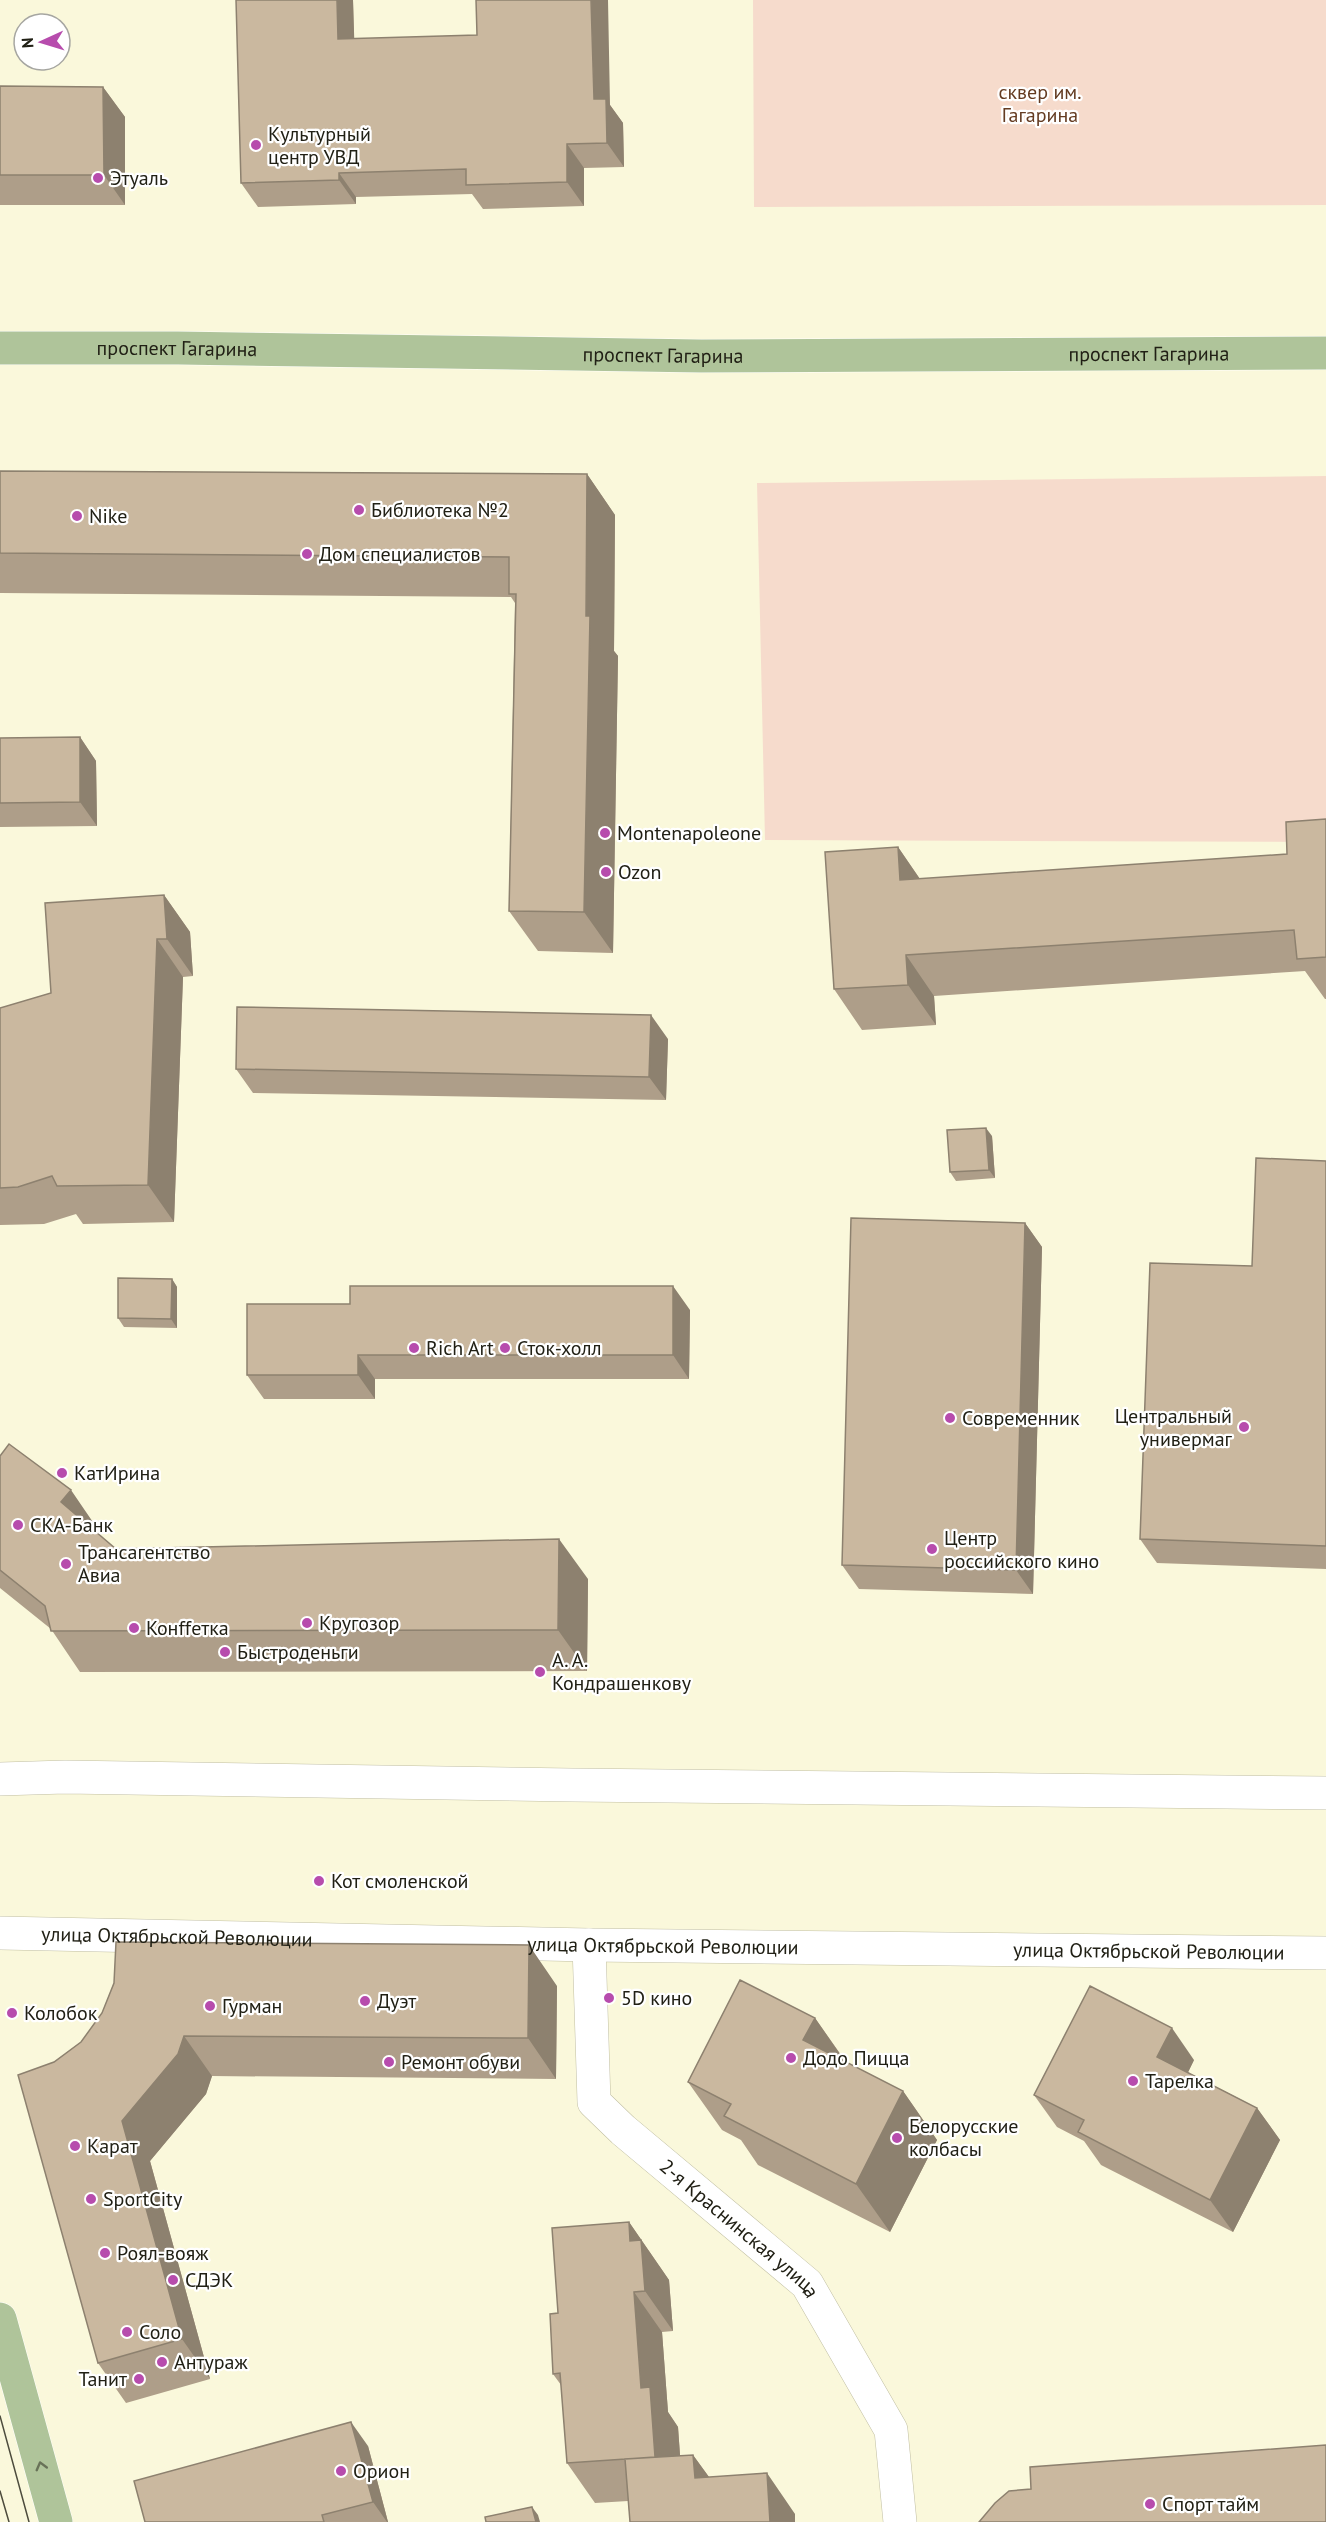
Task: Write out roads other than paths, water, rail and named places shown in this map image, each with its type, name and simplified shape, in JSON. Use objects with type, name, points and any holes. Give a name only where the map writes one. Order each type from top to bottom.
[{"type":"main road","name":"проспект Гагарина","points":[[0,348],[178,348],[702,356],[1326,353]]},
{"type":"main road","points":[[0,2319],[56,2522]]},
{"type":"street","points":[[0,1779],[65,1777],[1326,1793]]},
{"type":"street","name":"улица Октябрьской Революции","points":[[0,1933],[589,1945],[1326,1953]]},
{"type":"street","name":"2-я Краснинская улица","points":[[589,1945],[594,2102],[623,2130],[807,2284],[891,2430],[900,2522]]},
{"type":"tram line","points":[[0,2416],[29,2522]]},
{"type":"tram line","points":[[0,2491],[9,2522]]},
{"type":"place","name":"Культурный центр УВД","points":[[256,145]]},
{"type":"place","name":"Этуаль","points":[[98,178]]},
{"type":"place","name":"Библиотека №2","points":[[359,510]]},
{"type":"place","name":"Nike","points":[[77,516]]},
{"type":"place","name":"Дом специалистов","points":[[307,554]]},
{"type":"place","name":"Montenapoleone","points":[[605,833]]},
{"type":"place","name":"Ozon","points":[[606,872]]},
{"type":"place","name":"Rich Art","points":[[414,1348]]},
{"type":"place","name":"Сток-холл","points":[[505,1348]]},
{"type":"place","name":"Современник","points":[[950,1418]]},
{"type":"place","name":"Центральный универмаг","points":[[1244,1427]]},
{"type":"place","name":"КатИрина","points":[[62,1473]]},
{"type":"place","name":"СКА-Банк","points":[[18,1525]]},
{"type":"place","name":"Центр российского кино","points":[[932,1549]]},
{"type":"place","name":"Трансагентство Авиа","points":[[66,1564]]},
{"type":"place","name":"Кругозор","points":[[307,1623]]},
{"type":"place","name":"Конffетка","points":[[134,1628]]},
{"type":"place","name":"Быстроденьги","points":[[225,1652]]},
{"type":"place","name":"А. А. Кондрашенкову","points":[[540,1672]]},
{"type":"place","name":"Кот смоленской","points":[[319,1881]]},
{"type":"place","name":"5D кино","points":[[609,1998]]},
{"type":"place","name":"Дуэт","points":[[365,2001]]},
{"type":"place","name":"Гурман","points":[[210,2006]]},
{"type":"place","name":"Колобок","points":[[12,2013]]},
{"type":"place","name":"Додо Пицца","points":[[791,2058]]},
{"type":"place","name":"Ремонт обуви","points":[[389,2062]]},
{"type":"place","name":"Тарелка","points":[[1133,2081]]},
{"type":"place","name":"Белорусские колбасы","points":[[897,2138]]},
{"type":"place","name":"Карат","points":[[75,2146]]},
{"type":"place","name":"SportCity","points":[[91,2199]]},
{"type":"place","name":"Роял-вояж","points":[[105,2253]]},
{"type":"place","name":"СДЭК","points":[[173,2280]]},
{"type":"place","name":"Соло","points":[[127,2332]]},
{"type":"place","name":"Антураж","points":[[162,2362]]},
{"type":"place","name":"Танит","points":[[139,2379]]},
{"type":"place","name":"Орион","points":[[341,2471]]},
{"type":"place","name":"Спорт тайм","points":[[1150,2504]]},
{"type":"park label","name":"сквер им. Гагарина","points":[[1040,104]]}]
